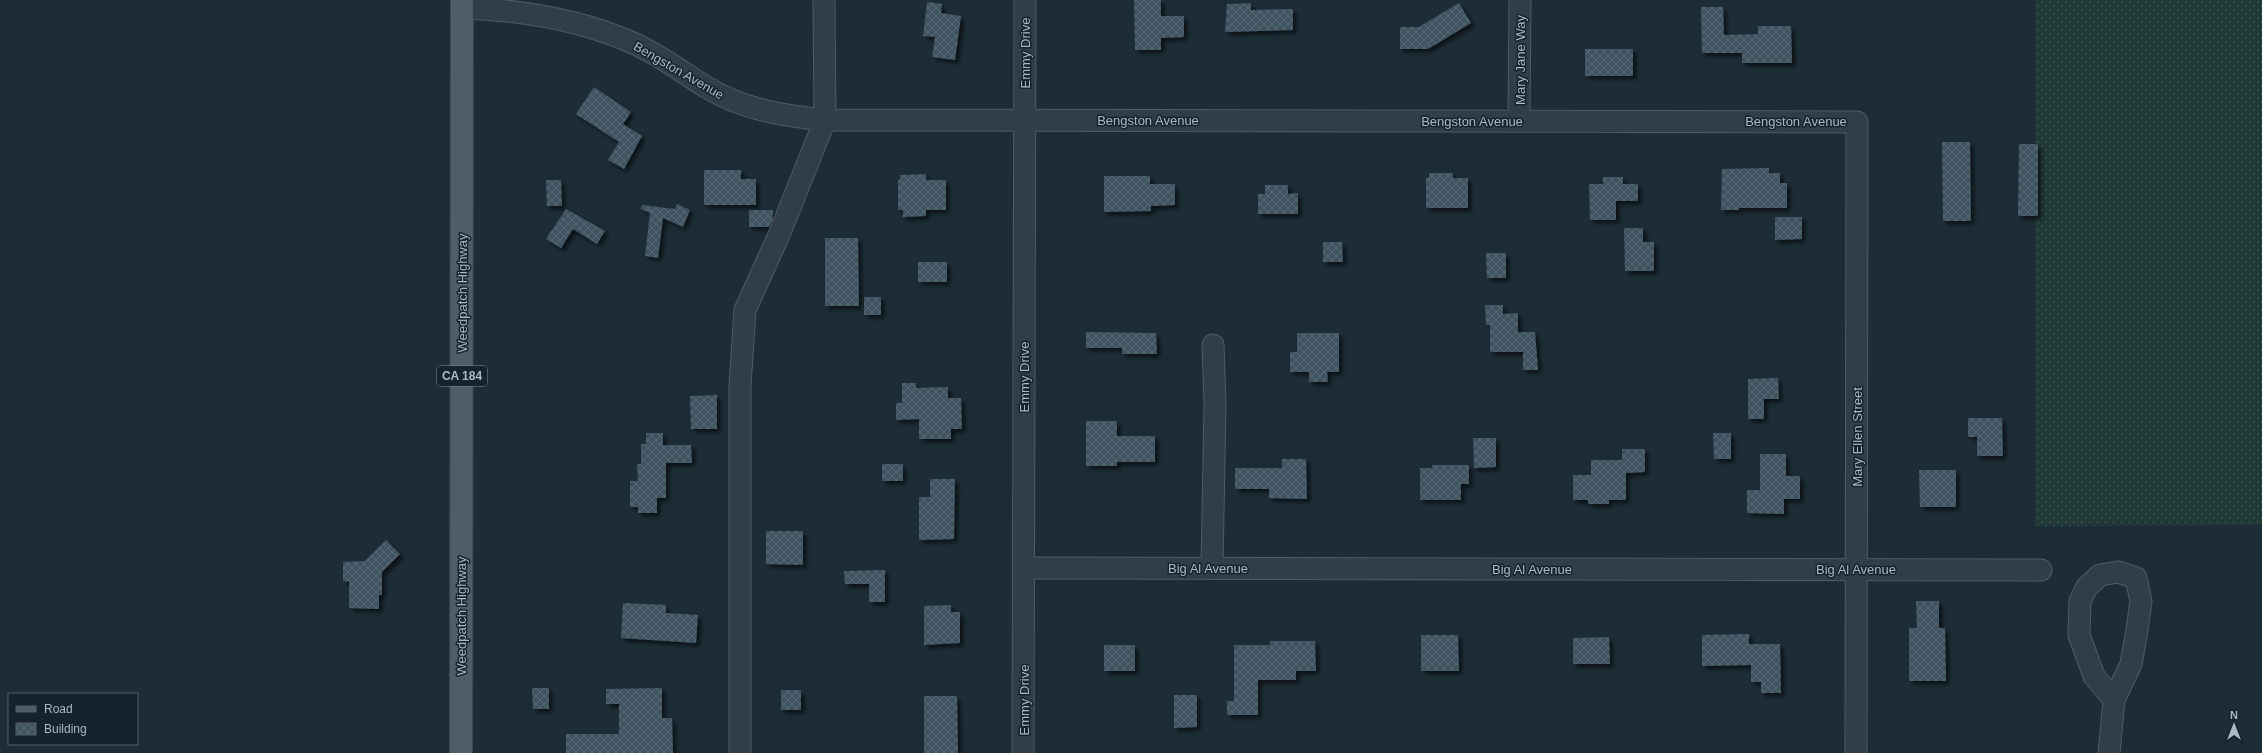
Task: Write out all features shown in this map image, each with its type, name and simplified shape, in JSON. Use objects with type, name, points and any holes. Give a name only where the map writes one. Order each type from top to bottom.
[{"type":"main road","name":"Weedpatch Highway","points":[[461,753],[462,4]]},
{"type":"street","points":[[740,753],[740,386],[746,310],[779,235],[825,120],[824,0]]},
{"type":"street","name":"Emmy Drive","points":[[1024,753],[1025,0]]},
{"type":"street","name":"Mary Jane Way","points":[[1519,121],[1520,0]]},
{"type":"street","name":"Bengston Avenue","points":[[462,4],[550,16],[593,27],[634,43],[673,64],[707,88],[744,105],[784,116],[825,120],[1857,122]]},
{"type":"street","name":"Mary Ellen Street","points":[[1856,753],[1857,122]]},
{"type":"street","points":[[1212,568],[1215,404],[1213,345]]},
{"type":"street","name":"Big Al Avenue","points":[[1024,568],[2041,570]]},
{"type":"street","points":[[2109,753],[2114,700],[2130,664],[2141,601],[2136,578],[2118,572],[2100,575],[2087,587],[2080,601],[2079,635],[2094,676],[2114,700]]},
{"type":"green space","points":[[2035,0],[2262,0],[2262,525],[2035,526]]},
{"type":"building","points":[[1134,0],[1161,0],[1161,16],[1184,16],[1184,37],[1161,38],[1161,50],[1135,50]]},
{"type":"building","points":[[927,2],[942,4],[941,13],[961,16],[955,60],[932,57],[935,37],[923,36]]},
{"type":"building","points":[[1251,3],[1251,10],[1293,9],[1293,30],[1225,32],[1227,4]]},
{"type":"building","points":[[1459,3],[1471,23],[1428,49],[1400,49],[1400,27],[1419,27]]},
{"type":"building","points":[[1701,7],[1723,7],[1724,35],[1758,34],[1758,26],[1791,26],[1792,63],[1742,63],[1742,53],[1702,53]]},
{"type":"building","points":[[1585,49],[1633,49],[1633,76],[1585,76]]},
{"type":"building","points":[[594,87],[631,112],[623,124],[642,136],[624,169],[608,160],[619,142],[576,114]]},
{"type":"building","points":[[1942,142],[1970,142],[1971,221],[1943,221]]},
{"type":"building","points":[[2019,144],[2038,144],[2038,216],[2018,216]]},
{"type":"building","points":[[1769,168],[1769,173],[1780,173],[1780,183],[1787,183],[1787,208],[1739,208],[1739,210],[1721,210],[1722,169]]},
{"type":"building","points":[[704,170],[741,170],[741,179],[756,179],[756,205],[704,205]]},
{"type":"building","points":[[1429,173],[1453,173],[1453,178],[1468,178],[1468,208],[1426,208],[1426,178],[1429,178]]},
{"type":"building","points":[[926,174],[926,180],[946,180],[946,210],[926,210],[926,216],[903,217],[903,210],[898,210],[898,180],[900,180],[900,175]]},
{"type":"building","points":[[1104,176],[1150,176],[1150,184],[1175,184],[1175,205],[1151,206],[1151,211],[1104,212]]},
{"type":"building","points":[[1603,177],[1623,177],[1623,184],[1638,184],[1638,201],[1616,201],[1616,220],[1590,220],[1589,184],[1603,184]]},
{"type":"building","points":[[546,180],[561,180],[562,206],[547,206]]},
{"type":"building","points":[[1265,185],[1288,185],[1288,194],[1298,193],[1298,214],[1258,214],[1258,194],[1265,194]]},
{"type":"building","points":[[677,204],[690,210],[683,227],[663,218],[658,258],[645,256],[650,213],[641,209],[642,205],[675,209]]},
{"type":"building","points":[[566,209],[605,231],[597,244],[573,229],[561,248],[546,239]]},
{"type":"building","points":[[749,210],[773,210],[773,218],[769,227],[749,227]]},
{"type":"building","points":[[1775,217],[1802,217],[1802,239],[1775,240]]},
{"type":"building","points":[[1624,228],[1643,228],[1643,242],[1654,242],[1654,271],[1625,271]]},
{"type":"building","points":[[825,238],[858,238],[859,306],[825,306]]},
{"type":"building","points":[[1323,242],[1342,242],[1343,262],[1323,262]]},
{"type":"building","points":[[1486,253],[1506,253],[1506,278],[1487,278]]},
{"type":"building","points":[[918,262],[947,262],[947,282],[918,282]]},
{"type":"building","points":[[864,297],[881,297],[881,315],[864,315]]},
{"type":"building","points":[[1485,305],[1503,305],[1503,314],[1518,313],[1518,332],[1535,332],[1538,370],[1523,370],[1523,352],[1490,352],[1490,325],[1486,325]]},
{"type":"building","points":[[1086,332],[1156,333],[1157,354],[1122,354],[1122,348],[1086,348]]},
{"type":"building","points":[[1297,333],[1339,333],[1339,372],[1327,372],[1328,382],[1309,382],[1309,372],[1290,372],[1290,352],[1297,352]]},
{"type":"building","points":[[1778,378],[1779,399],[1764,399],[1764,419],[1748,419],[1748,379]]},
{"type":"building","points":[[902,383],[916,383],[916,388],[948,387],[948,398],[961,398],[962,429],[951,429],[951,439],[919,439],[919,419],[896,420],[896,403],[902,403]]},
{"type":"building","points":[[717,395],[717,429],[691,429],[690,396]]},
{"type":"building","points":[[1968,418],[2002,418],[2003,456],[1977,456],[1977,437],[1968,437]]},
{"type":"building","points":[[1086,421],[1117,421],[1117,436],[1155,436],[1155,462],[1117,462],[1117,466],[1086,466]]},
{"type":"building","points":[[646,433],[663,433],[663,445],[691,445],[692,463],[666,463],[666,498],[657,498],[657,513],[638,513],[638,507],[630,507],[630,481],[638,481],[637,464],[641,464],[641,444],[646,444]]},
{"type":"building","points":[[1713,433],[1731,433],[1731,459],[1714,459]]},
{"type":"building","points":[[1473,438],[1496,438],[1496,467],[1474,468]]},
{"type":"building","points":[[1622,449],[1645,449],[1645,472],[1626,473],[1626,500],[1609,500],[1609,504],[1588,504],[1588,500],[1573,500],[1573,475],[1591,475],[1591,460],[1622,460]]},
{"type":"building","points":[[1760,454],[1786,454],[1786,476],[1800,476],[1800,499],[1784,499],[1784,514],[1747,513],[1747,490],[1760,490]]},
{"type":"building","points":[[1282,459],[1306,459],[1307,499],[1269,498],[1269,489],[1235,489],[1235,468],[1282,468]]},
{"type":"building","points":[[882,464],[903,464],[903,481],[882,481]]},
{"type":"building","points":[[1432,465],[1469,465],[1469,484],[1461,484],[1461,500],[1420,500],[1420,468],[1432,468]]},
{"type":"building","points":[[1919,470],[1956,470],[1956,507],[1920,507]]},
{"type":"building","points":[[930,479],[955,479],[954,539],[919,540],[919,497],[930,497]]},
{"type":"building","points":[[766,531],[803,531],[803,565],[766,564]]},
{"type":"building","points":[[386,540],[400,554],[382,572],[382,595],[379,595],[379,609],[349,608],[349,581],[343,582],[343,562],[365,561]]},
{"type":"building","points":[[885,570],[885,602],[869,602],[869,584],[845,584],[844,571]]},
{"type":"building","points":[[1916,601],[1939,601],[1939,628],[1945,628],[1946,681],[1909,681],[1909,628],[1917,628]]},
{"type":"building","points":[[623,603],[666,605],[666,613],[698,615],[696,643],[621,638]]},
{"type":"building","points":[[951,605],[951,612],[960,612],[960,643],[924,645],[924,606]]},
{"type":"building","points":[[1749,634],[1749,644],[1780,644],[1781,693],[1761,693],[1761,682],[1751,682],[1751,665],[1702,666],[1702,635]]},
{"type":"building","points":[[1421,635],[1458,635],[1459,671],[1421,671]]},
{"type":"building","points":[[1609,637],[1610,664],[1573,664],[1573,638]]},
{"type":"building","points":[[1270,641],[1315,641],[1316,671],[1296,671],[1296,680],[1258,680],[1258,715],[1227,715],[1227,701],[1234,701],[1234,645],[1270,645]]},
{"type":"building","points":[[1104,645],[1135,645],[1135,671],[1104,671]]},
{"type":"building","points":[[532,688],[549,688],[549,709],[533,709]]},
{"type":"building","points":[[662,688],[662,718],[672,718],[673,753],[566,753],[566,734],[619,734],[619,704],[606,704],[606,689]]},
{"type":"building","points":[[781,690],[801,690],[801,710],[781,710]]},
{"type":"building","points":[[1174,695],[1197,695],[1197,727],[1174,728]]},
{"type":"building","points":[[924,696],[957,696],[958,753],[924,753]]}]
